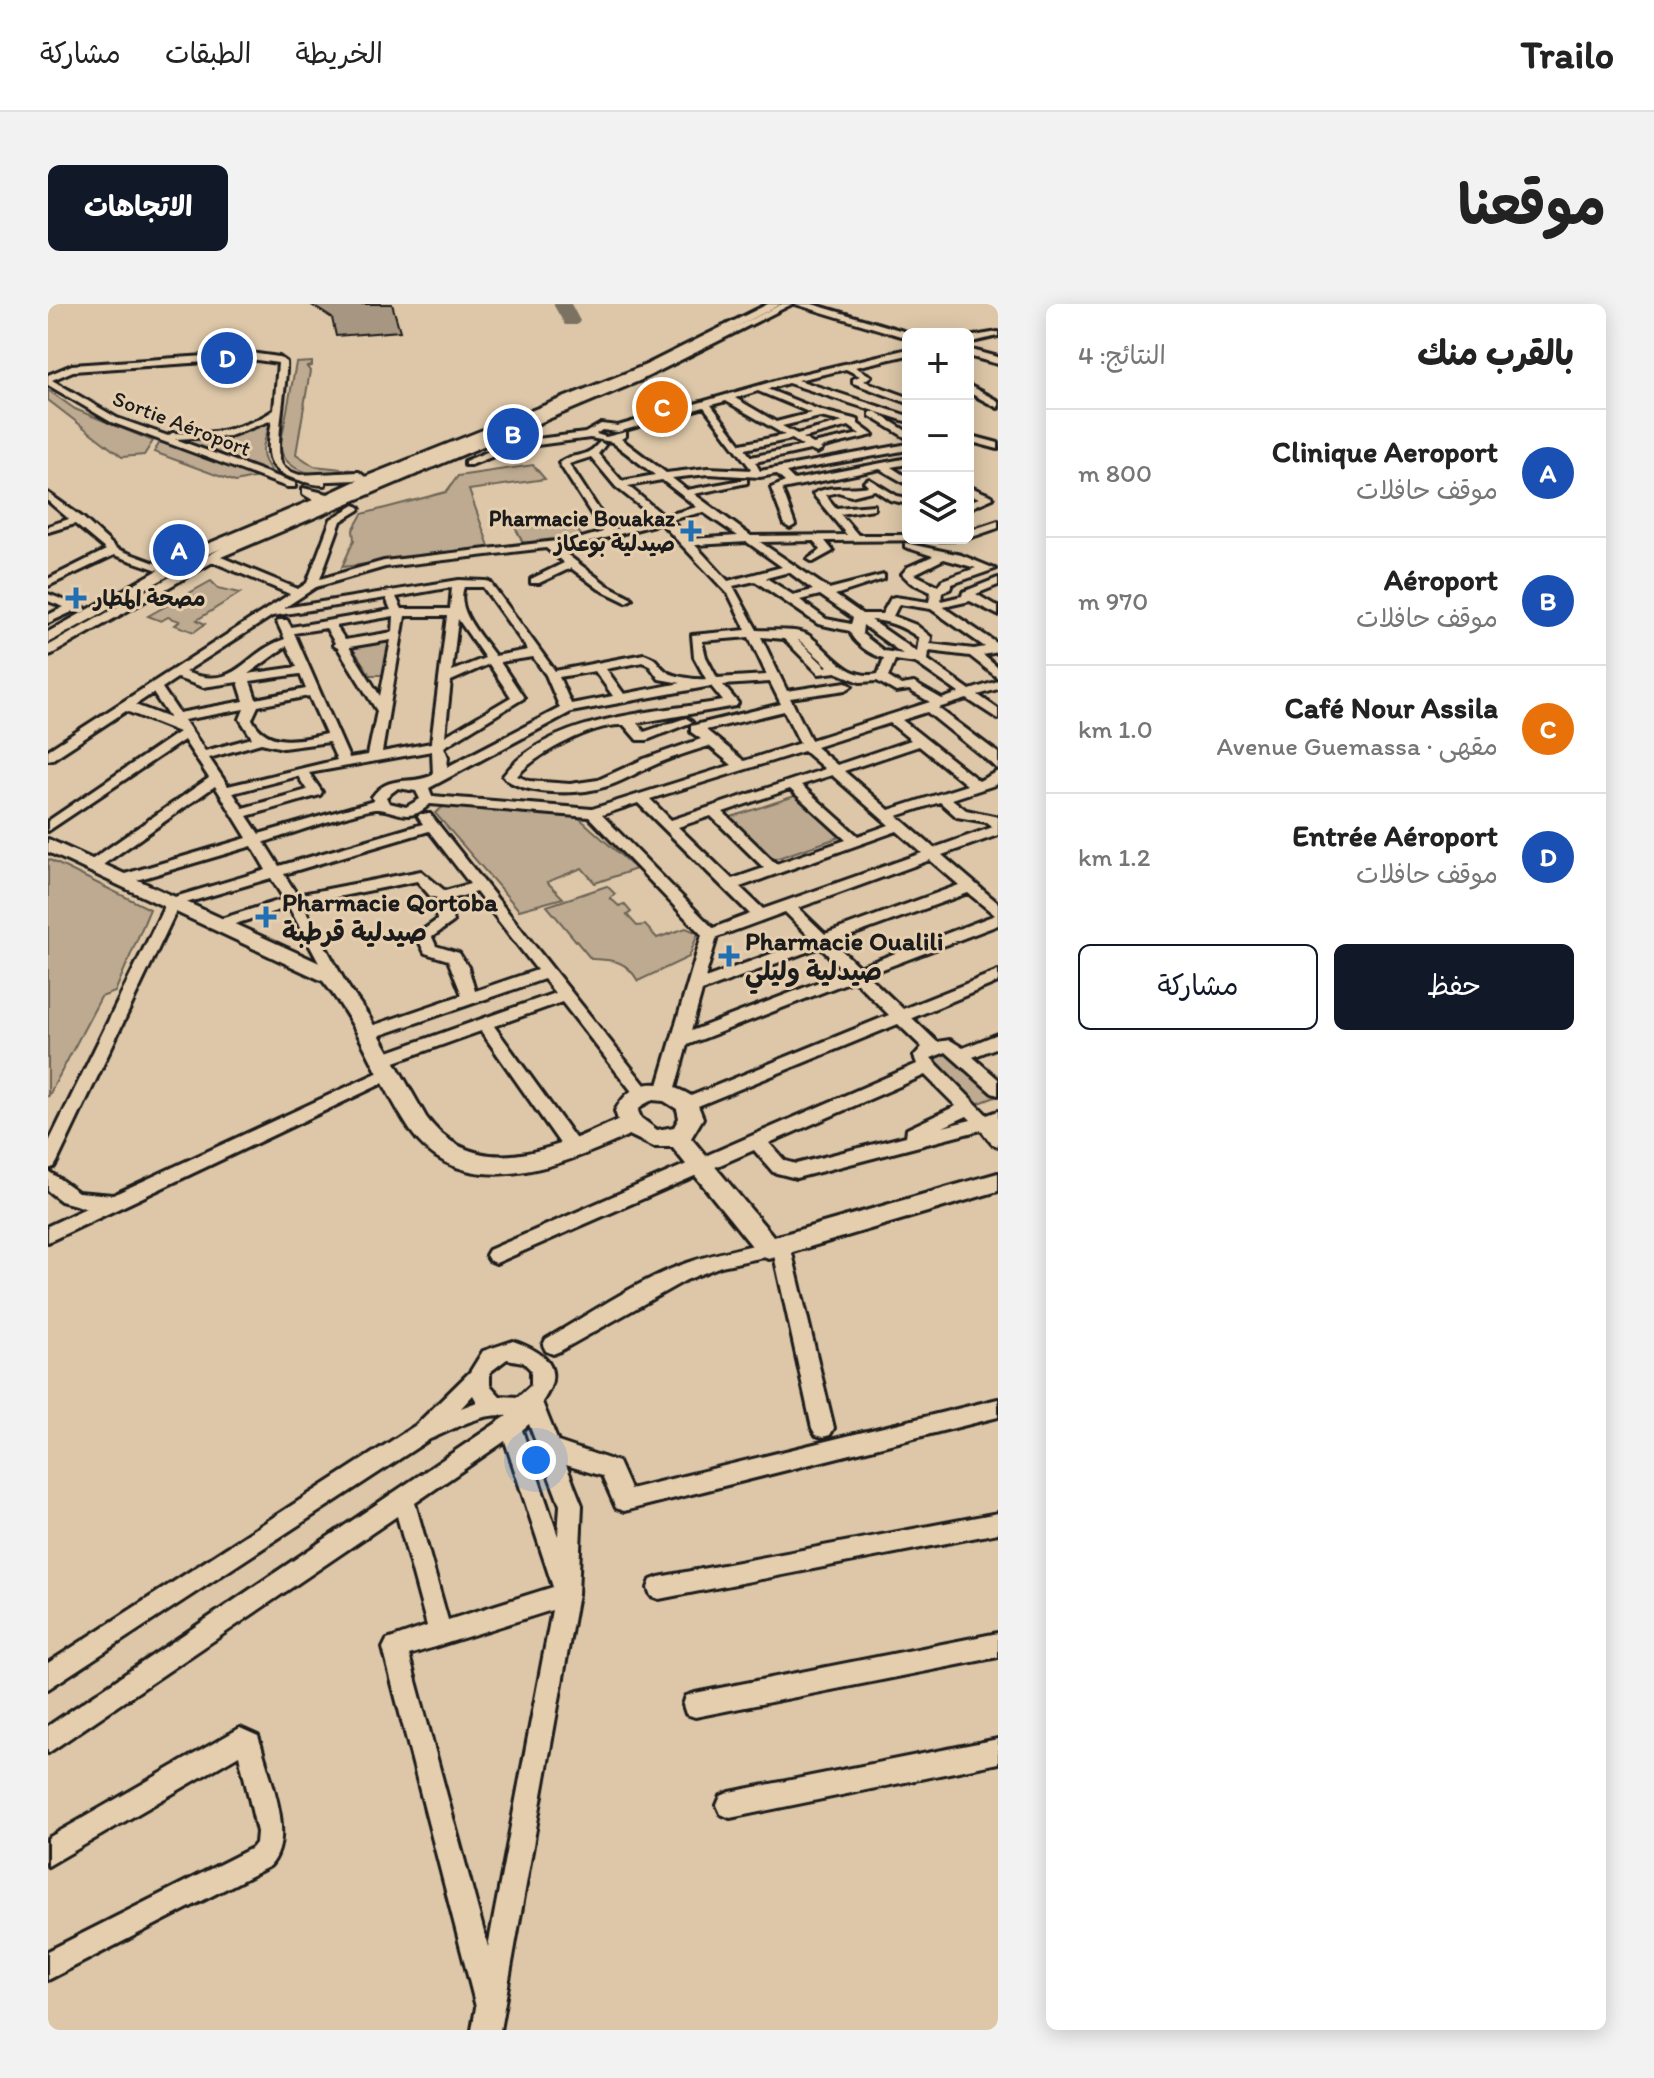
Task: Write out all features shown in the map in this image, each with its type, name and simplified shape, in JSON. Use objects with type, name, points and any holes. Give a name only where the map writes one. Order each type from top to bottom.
[{"type":"main road","points":[[48,638],[162,568],[315,485],[359,476],[488,435],[638,368],[764,304]]},
{"type":"main road","points":[[48,627],[77,609],[162,568],[329,498],[348,495],[650,367],[776,304]]},
{"type":"main road","points":[[800,304],[902,333]]},
{"type":"main road","points":[[974,356],[998,361]]},
{"type":"main road","points":[[315,485],[359,476]]},
{"type":"main road","points":[[315,485],[344,486],[348,495]]},
{"type":"main road","points":[[315,485],[315,497],[329,498]]},
{"type":"main road","points":[[48,845],[319,970],[341,989],[429,1137],[455,1154],[504,1165],[541,1160],[574,1150],[630,1124]]},
{"type":"main road","points":[[654,1093],[687,1104],[690,1122],[676,1136],[653,1138],[640,1133],[630,1124],[628,1107],[654,1093]]},
{"type":"main road","points":[[676,1136],[700,1167],[775,1247],[998,1182]]},
{"type":"street","points":[[488,435],[668,365],[788,304]]},
{"type":"street","points":[[974,339],[998,334]]},
{"type":"street","points":[[862,362],[853,354],[902,345]]},
{"type":"street","points":[[454,469],[512,445],[591,435],[612,436],[726,397],[902,354]]},
{"type":"street","points":[[48,366],[65,369],[250,356],[282,362],[281,409],[273,459],[279,468],[315,485]]},
{"type":"street","points":[[846,366],[867,376],[856,381],[902,402]]},
{"type":"street","points":[[48,380],[65,369]]},
{"type":"street","name":"Sortie Aéroport","points":[[48,380],[97,412],[150,434],[315,485]]},
{"type":"street","points":[[788,380],[902,416]]},
{"type":"street","points":[[758,388],[820,414]]},
{"type":"street","points":[[974,391],[998,405]]},
{"type":"street","points":[[984,397],[998,394]]},
{"type":"street","points":[[726,397],[752,416]]},
{"type":"street","points":[[854,402],[902,432]]},
{"type":"street","points":[[705,403],[760,474]]},
{"type":"street","points":[[786,408],[801,405]]},
{"type":"street","points":[[150,434],[193,437],[229,433],[263,421],[281,409]]},
{"type":"street","points":[[896,414],[902,410]]},
{"type":"street","points":[[715,416],[771,419],[820,414],[842,417],[868,435],[749,460]]},
{"type":"street","points":[[739,447],[796,437],[876,416]]},
{"type":"street","points":[[771,419],[834,461]]},
{"type":"street","points":[[725,429],[739,426]]},
{"type":"street","points":[[591,435],[596,428],[612,436],[690,511]]},
{"type":"street","points":[[974,437],[998,432]]},
{"type":"street","points":[[488,435],[512,445]]},
{"type":"street","points":[[610,534],[564,463],[567,459],[593,454],[612,436]]},
{"type":"street","points":[[974,440],[998,446]]},
{"type":"street","points":[[620,485],[658,477],[746,472],[760,474],[902,448]]},
{"type":"street","points":[[593,454],[620,485],[687,542],[734,594],[808,747],[998,911]]},
{"type":"street","points":[[864,455],[902,478]]},
{"type":"street","points":[[790,525],[776,488],[902,462]]},
{"type":"street","points":[[778,471],[792,483]]},
{"type":"street","points":[[854,471],[894,498],[902,500]]},
{"type":"street","points":[[312,585],[340,515],[440,474]]},
{"type":"street","points":[[686,493],[753,479],[760,474]]},
{"type":"street","points":[[658,477],[686,493],[826,592],[859,622],[924,654],[998,715]]},
{"type":"street","points":[[811,479],[829,491]]},
{"type":"street","points":[[974,504],[988,498],[998,485]]},
{"type":"street","points":[[855,538],[818,494],[829,491],[851,493],[877,487]]},
{"type":"street","points":[[974,492],[988,498]]},
{"type":"street","points":[[48,651],[211,557],[348,495]]},
{"type":"street","points":[[48,496],[113,551],[162,568]]},
{"type":"street","points":[[831,512],[870,507]]},
{"type":"street","points":[[535,581],[568,554],[610,534],[705,508]]},
{"type":"street","points":[[48,529],[79,520]]},
{"type":"street","points":[[974,534],[998,524]]},
{"type":"street","points":[[974,536],[998,534]]},
{"type":"street","points":[[813,559],[828,551],[817,538]]},
{"type":"street","points":[[895,539],[998,573]]},
{"type":"street","points":[[687,542],[902,539]]},
{"type":"street","points":[[48,756],[274,613],[312,585],[335,577],[394,562],[550,547],[568,554],[603,587],[626,599]]},
{"type":"street","points":[[48,583],[113,551]]},
{"type":"street","points":[[937,590],[908,574],[943,556]]},
{"type":"street","points":[[211,557],[299,594]]},
{"type":"street","points":[[925,564],[955,578]]},
{"type":"street","points":[[725,585],[792,568]]},
{"type":"street","points":[[934,606],[937,590],[955,578],[986,568]]},
{"type":"street","points":[[335,577],[348,602]]},
{"type":"street","points":[[792,599],[880,577]]},
{"type":"street","points":[[759,578],[822,622],[886,618],[918,630],[925,637],[924,654]]},
{"type":"street","points":[[274,613],[477,581],[489,585],[552,675],[567,709]]},
{"type":"street","points":[[998,581],[967,592],[998,612]]},
{"type":"street","points":[[439,778],[441,757],[437,746],[442,717],[441,699],[455,612],[454,595],[459,583]]},
{"type":"street","points":[[374,758],[387,677],[398,635],[400,612],[390,595]]},
{"type":"street","points":[[48,597],[77,609]]},
{"type":"street","points":[[886,618],[894,600],[934,606],[971,597]]},
{"type":"street","points":[[934,606],[997,648]]},
{"type":"street","points":[[48,620],[77,609]]},
{"type":"street","points":[[92,866],[220,785],[437,746],[518,698],[494,658],[455,612],[400,612],[288,634],[255,623]]},
{"type":"street","points":[[274,613],[288,634],[345,763]]},
{"type":"street","points":[[859,622],[856,635],[880,654],[974,653],[997,648]]},
{"type":"street","points":[[329,624],[339,645],[381,708]]},
{"type":"street","points":[[737,718],[732,703],[711,682],[701,661],[696,638],[754,633],[794,636],[789,639],[823,671],[836,668],[881,678],[900,689],[910,686],[993,756],[998,765]]},
{"type":"street","points":[[48,827],[180,726],[201,697],[238,680],[281,644],[288,634]]},
{"type":"street","points":[[339,645],[398,635]]},
{"type":"street","points":[[446,679],[466,666],[494,658],[534,653]]},
{"type":"street","points":[[974,653],[998,674]]},
{"type":"street","points":[[881,678],[891,655]]},
{"type":"street","points":[[552,675],[647,659],[655,664],[660,674],[688,680],[692,684]]},
{"type":"street","points":[[599,667],[621,699]]},
{"type":"street","points":[[238,680],[303,670]]},
{"type":"street","points":[[178,674],[201,697],[251,702],[313,692]]},
{"type":"street","points":[[360,676],[387,677]]},
{"type":"street","points":[[123,879],[381,803],[397,811],[422,798],[439,778],[567,709],[692,684],[773,678]]},
{"type":"street","points":[[238,680],[251,702],[246,719],[250,731],[261,739],[302,743],[333,737]]},
{"type":"street","points":[[422,798],[593,813],[643,800],[998,685]]},
{"type":"street","points":[[687,720],[737,718],[784,701],[846,686]]},
{"type":"street","points":[[155,687],[275,871],[341,989]]},
{"type":"street","points":[[712,740],[649,762],[601,784],[570,788],[529,785],[510,776],[515,768],[611,720],[628,721],[642,737],[732,703]]},
{"type":"street","points":[[125,706],[180,726]]},
{"type":"street","points":[[893,719],[976,785]]},
{"type":"street","points":[[687,720],[742,766]]},
{"type":"street","points":[[548,721],[577,735]]},
{"type":"street","points":[[465,730],[494,749]]},
{"type":"street","points":[[201,756],[261,739]]},
{"type":"street","points":[[669,825],[921,741]]},
{"type":"street","points":[[302,743],[318,769]]},
{"type":"street","points":[[238,814],[315,792],[301,771]]},
{"type":"street","points":[[887,815],[990,782],[998,775]]},
{"type":"street","points":[[381,803],[382,792],[392,785],[407,783],[422,798],[432,826],[566,995],[654,1093],[680,1041],[710,934]]},
{"type":"street","points":[[793,785],[856,841]]},
{"type":"street","points":[[710,934],[996,833],[990,818],[962,814],[942,797]]},
{"type":"street","points":[[643,800],[761,916]]},
{"type":"street","points":[[714,811],[774,870]]},
{"type":"street","points":[[593,813],[710,934]]},
{"type":"street","points":[[48,1162],[173,902],[432,826]]},
{"type":"street","points":[[731,885],[899,826]]},
{"type":"street","points":[[219,924],[293,901],[415,876],[426,881],[435,893],[445,896],[480,886]]},
{"type":"street","points":[[694,988],[974,891],[998,888]]},
{"type":"street","points":[[445,896],[442,906],[445,922],[424,935],[430,949],[450,953],[456,960],[463,986],[472,999]]},
{"type":"street","points":[[788,907],[933,1048]]},
{"type":"street","points":[[680,1041],[998,919]]},
{"type":"street","points":[[369,1033],[549,971]]},
{"type":"street","points":[[687,1104],[998,976]]},
{"type":"street","points":[[48,1234],[387,1067],[484,1024],[566,995]]},
{"type":"street","points":[[484,1024],[574,1150]]},
{"type":"street","points":[[963,1055],[998,1040]]},
{"type":"street","points":[[998,1089],[950,1046],[933,1048],[922,1056],[927,1067],[969,1107],[992,1120],[998,1139]]},
{"type":"street","points":[[496,1255],[927,1067]]},
{"type":"street","points":[[900,1145],[905,1138],[969,1107]]},
{"type":"street","points":[[758,1143],[779,1167],[796,1171],[992,1120]]},
{"type":"street","points":[[48,1178],[73,1199],[116,1201]]},
{"type":"street","points":[[48,1677],[423,1432],[478,1377],[485,1360],[503,1351],[553,1345],[679,1274],[720,1259],[775,1247],[823,1428]]},
{"type":"street","points":[[48,1741],[403,1498],[505,1416],[533,1405],[542,1386],[553,1345]]},
{"type":"street","points":[[513,1350],[531,1355],[544,1377]]},
{"type":"street","points":[[478,1377],[483,1394],[505,1416],[567,1594]]},
{"type":"street","points":[[488,2018],[567,1594],[571,1505],[533,1405]]},
{"type":"street","points":[[551,1450],[610,1469],[624,1501],[998,1408]]},
{"type":"street","points":[[423,1432],[477,1411],[505,1416]]},
{"type":"street","points":[[403,1498],[440,1633]]},
{"type":"street","points":[[659,1588],[998,1523]]},
{"type":"street","points":[[488,2018],[395,1648],[567,1594]]},
{"type":"street","points":[[695,1705],[998,1645]]},
{"type":"street","points":[[48,1853],[235,1742],[244,1740],[249,1745],[270,1832],[269,1848],[261,1857],[48,1966]]},
{"type":"street","points":[[730,1805],[998,1751]]},
{"type":"shaded area","points":[[312,362],[312,366],[307,367],[310,371],[296,454],[314,466],[361,471],[313,474],[292,466],[284,458],[280,447],[296,363]]},
{"type":"shaded area","points":[[48,390],[75,409],[153,441],[144,455],[122,457],[48,400]]},
{"type":"shaded area","points":[[270,420],[263,446],[266,463],[271,470],[267,472],[171,439],[221,437]]},
{"type":"shaded area","points":[[160,442],[254,478],[235,482],[154,452]]},
{"type":"shaded area","points":[[533,465],[545,479],[469,490],[490,549],[342,567],[354,540],[353,530],[362,514],[446,492],[458,476]]},
{"type":"shaded area","points":[[571,518],[582,537],[523,543],[513,523]]},
{"type":"shaded area","points":[[211,581],[218,588],[240,593],[197,620],[205,624],[194,632],[175,625],[180,621],[168,617],[161,621],[148,616]]},
{"type":"shaded area","points":[[394,638],[384,675],[370,675],[351,646]]},
{"type":"shaded area","points":[[795,796],[840,837],[772,860],[728,818]]},
{"type":"shaded area","points":[[446,805],[578,817],[636,869],[595,883],[582,868],[547,882],[563,898],[519,910],[435,813]]},
{"type":"shaded area","points":[[48,859],[150,909],[115,992],[101,997],[48,1097]]},
{"type":"shaded area","points":[[607,886],[615,894],[610,898],[619,906],[624,904],[631,912],[627,915],[637,926],[645,925],[657,938],[686,928],[698,933],[689,957],[638,981],[619,962],[591,959],[547,906]]},
{"type":"shaded area","points":[[949,1048],[998,1096],[974,1105],[926,1059]]},
{"type":"building","points":[[310,304],[392,304],[400,331],[336,336],[332,318]]},
{"type":"taxiway","points":[[562,304],[571,321]]},
{"type":"place","name":"Entrée Aéroport","points":[[227,358]]},
{"type":"place","name":"Café Nour Assila","points":[[662,407]]},
{"type":"place","name":"Aéroport","points":[[513,434]]},
{"type":"place","name":"Pharmacie Bouakaz صيدلية بوعكاز","points":[[691,531]]},
{"type":"place","name":"Clinique Aeroport","points":[[179,550]]},
{"type":"place","name":"مصحة المطار","points":[[76,598]]},
{"type":"place","name":"Pharmacie Qortoba صيدلية قرطبة","points":[[266,917]]},
{"type":"place","name":"Pharmacie Oualili صيدلية وليلي","points":[[729,956]]}]
